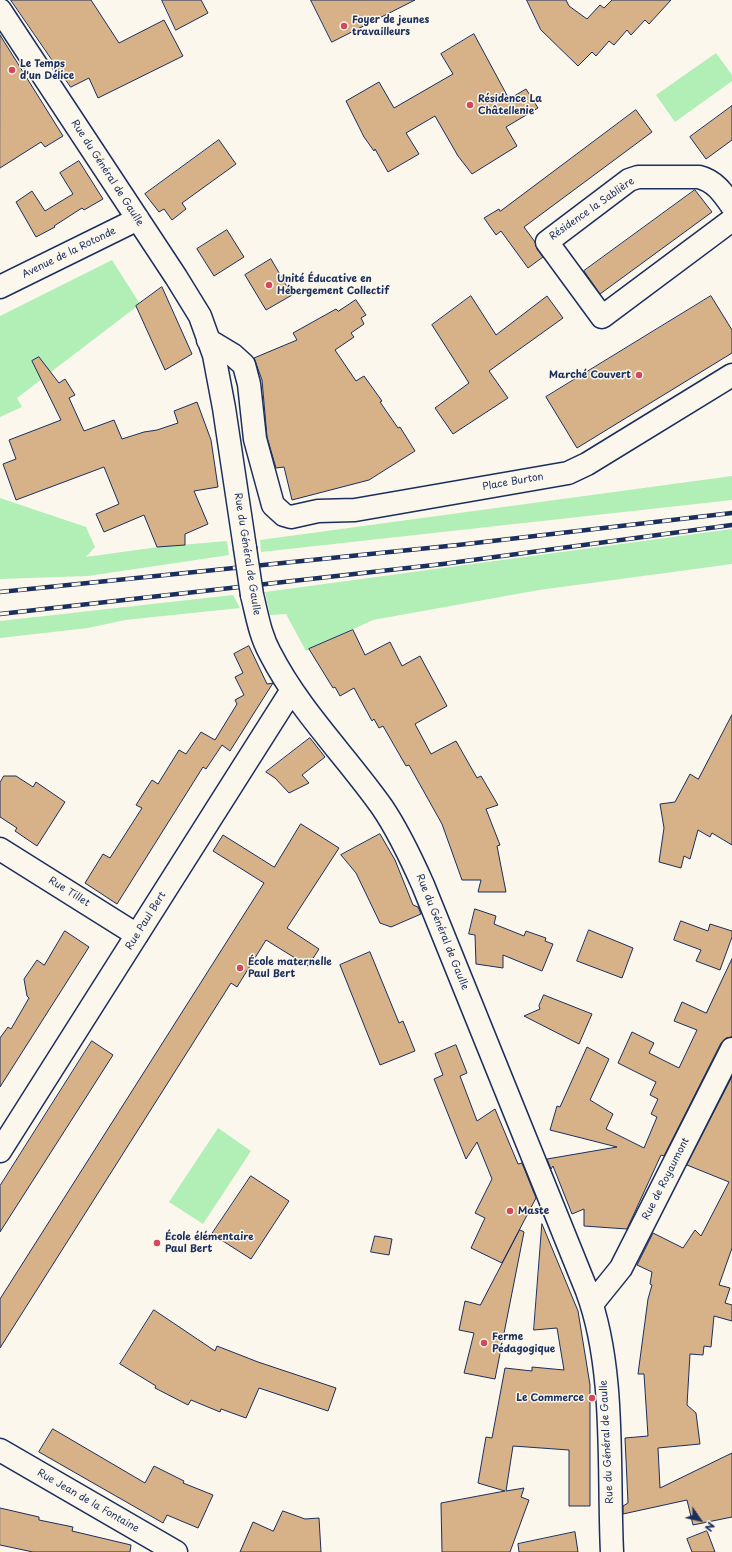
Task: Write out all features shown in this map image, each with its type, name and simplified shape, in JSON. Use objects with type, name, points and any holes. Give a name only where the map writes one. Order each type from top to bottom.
[{"type":"street","name":"Rue du Général de Gaulle","points":[[0,10],[192,302],[205,328],[214,355],[224,408],[252,596],[259,626],[269,652],[292,690],[382,807],[407,849],[424,885],[592,1304],[599,1335],[606,1390],[612,1552]]},
{"type":"street","name":"Résidence la Sablière","points":[[728,191],[708,179],[699,177],[638,177],[629,180],[546,242],[602,317],[732,220]]},
{"type":"street","name":"Avenue de la Rotonde","points":[[0,288],[138,219]]},
{"type":"street","name":"Place Burton","points":[[208,340],[239,359],[245,369],[249,384],[255,439],[273,505],[284,515],[291,517],[318,511],[344,511],[568,473],[587,464],[732,375]]},
{"type":"street","name":"Rue Paul Bert","points":[[0,1151],[292,690]]},
{"type":"street","name":"Rue Tillet","points":[[0,849],[137,935]]},
{"type":"street","name":"Rue de Royaumont","points":[[592,1304],[621,1268],[732,1049]]},
{"type":"street","name":"Rue Jean de la Fontaine","points":[[0,1450],[176,1552]]},
{"type":"green space","points":[[716,53],[732,75],[732,81],[675,122],[656,95]]},
{"type":"green space","points":[[112,260],[140,304],[17,398],[22,407],[0,417],[0,316]]},
{"type":"green space","points":[[732,476],[732,500],[261,552],[260,540]]},
{"type":"green space","points":[[0,498],[86,527],[95,547],[86,557],[158,547],[227,541],[229,555],[88,576],[0,579]]},
{"type":"green space","points":[[732,529],[732,564],[539,590],[373,620],[306,651],[286,614],[270,615],[265,592]]},
{"type":"green space","points":[[233,595],[240,608],[125,620],[88,628],[0,638],[0,621]]},
{"type":"green space","points":[[218,1128],[251,1151],[203,1224],[169,1202]]},
{"type":"building","points":[[11,0],[91,0],[119,43],[164,20],[183,56],[98,98],[89,78],[71,87]]},
{"type":"building","points":[[162,0],[201,0],[208,13],[176,30]]},
{"type":"building","name":"Foyer de jeunes travailleurs","points":[[311,0],[415,0],[332,42]]},
{"type":"building","points":[[527,0],[566,0],[569,6],[587,19],[600,5],[604,8],[612,0],[671,0],[649,24],[645,20],[631,35],[627,30],[614,45],[609,41],[596,56],[592,52],[578,66],[541,30]]},
{"type":"building","name":"Résidence La Châtellenie","points":[[474,34],[509,99],[526,89],[538,108],[506,127],[517,146],[472,174],[458,156],[435,116],[406,133],[419,154],[388,172],[375,149],[374,151],[364,137],[346,101],[379,82],[394,108],[453,74],[441,54]]},
{"type":"building","points":[[0,35],[63,136],[45,147],[41,142],[0,168]]},
{"type":"building","points":[[732,106],[732,140],[706,159],[690,137]]},
{"type":"building","points":[[636,110],[652,132],[524,227],[535,242],[537,249],[543,257],[528,268],[501,231],[496,235],[484,218],[499,209],[500,211]]},
{"type":"building","points":[[219,140],[236,164],[182,203],[186,209],[172,220],[164,209],[159,212],[145,194]]},
{"type":"building","points":[[79,161],[103,199],[84,210],[82,208],[54,226],[55,227],[36,237],[16,202],[32,191],[45,211],[73,194],[60,173]]},
{"type":"building","points":[[695,190],[712,212],[600,294],[584,271]]},
{"type":"building","points":[[227,230],[244,257],[214,276],[197,249]]},
{"type":"building","name":"Unité Éducative en Hébergement Collectif","points":[[271,259],[292,295],[266,310],[245,275]]},
{"type":"building","points":[[162,287],[192,354],[165,370],[136,306]]},
{"type":"building","points":[[471,296],[496,335],[547,296],[563,318],[489,371],[508,398],[453,434],[435,408],[469,383],[432,325]]},
{"type":"building","name":"Marché Couvert","points":[[711,296],[732,330],[732,353],[577,448],[546,397]]},
{"type":"building","points":[[356,300],[366,315],[361,318],[364,324],[351,333],[354,337],[335,350],[356,381],[364,376],[382,401],[380,402],[398,428],[400,427],[415,451],[369,480],[292,500],[284,467],[276,468],[267,437],[262,380],[254,358],[297,340],[293,333],[336,309],[338,311]]},
{"type":"building","points":[[39,357],[59,383],[65,379],[75,395],[69,398],[84,431],[114,420],[122,439],[178,423],[174,411],[197,402],[211,440],[218,487],[194,491],[208,524],[185,534],[185,545],[157,547],[144,515],[104,532],[96,514],[119,504],[104,467],[16,500],[3,464],[16,459],[9,440],[61,420],[32,361]]},
{"type":"building","points":[[353,630],[365,655],[390,642],[402,666],[420,656],[447,706],[415,724],[431,754],[456,741],[477,778],[481,776],[498,805],[486,809],[500,845],[497,846],[506,892],[478,892],[481,880],[462,880],[442,824],[409,765],[406,766],[383,726],[379,728],[374,719],[372,721],[354,688],[340,696],[335,687],[333,688],[309,649]]},
{"type":"building","points":[[249,646],[267,684],[273,683],[230,751],[222,745],[206,769],[203,767],[117,904],[85,883],[103,854],[110,858],[142,808],[136,805],[152,780],[158,784],[179,750],[186,754],[201,732],[215,740],[237,704],[235,700],[244,695],[235,677],[243,673],[234,654]]},
{"type":"building","points":[[732,715],[732,845],[712,833],[710,837],[698,830],[690,859],[684,856],[681,868],[659,862],[664,828],[660,804],[675,802],[690,774],[698,779]]},
{"type":"building","points":[[310,738],[325,757],[302,775],[309,783],[289,793],[275,778],[266,772]]},
{"type":"building","points":[[4,776],[16,776],[33,787],[36,782],[65,802],[37,846],[15,831],[17,828],[0,817],[0,783]]},
{"type":"building","points":[[301,824],[339,848],[287,928],[319,949],[308,966],[266,940],[237,987],[231,983],[0,1348],[0,1299],[264,883],[213,851],[223,835],[274,867]]},
{"type":"building","points":[[380,834],[395,860],[413,905],[418,907],[421,914],[391,927],[380,923],[356,873],[341,855]]},
{"type":"building","points":[[475,909],[496,916],[494,924],[524,936],[526,931],[546,938],[545,941],[553,944],[542,971],[503,955],[503,968],[476,964],[475,935],[469,934]]},
{"type":"building","points":[[681,921],[708,931],[710,924],[732,931],[732,937],[720,970],[696,961],[701,950],[674,940]]},
{"type":"building","points":[[589,930],[633,948],[622,978],[577,961]]},
{"type":"building","points":[[65,931],[89,947],[0,1087],[0,1038],[8,1027],[11,1029],[29,998],[27,996],[24,979],[37,960],[44,965]]},
{"type":"building","points":[[370,952],[399,1023],[403,1021],[415,1051],[380,1065],[340,965]]},
{"type":"building","points":[[732,959],[732,1037],[726,1038],[721,1043],[664,1156],[661,1155],[627,1229],[584,1226],[584,1209],[572,1214],[553,1166],[551,1169],[547,1159],[617,1147],[550,1130],[557,1106],[560,1107],[587,1047],[609,1059],[590,1100],[613,1114],[606,1129],[644,1148],[657,1117],[651,1114],[658,1099],[650,1095],[656,1082],[618,1063],[632,1032],[654,1043],[649,1053],[679,1068],[697,1030],[674,1021],[682,1002],[706,1013]]},
{"type":"building","points":[[544,995],[592,1014],[579,1044],[524,1016],[540,1009],[539,1006]]},
{"type":"building","points":[[92,1041],[113,1055],[0,1232],[0,1186]]},
{"type":"building","points":[[456,1045],[467,1073],[460,1076],[477,1121],[495,1109],[518,1164],[522,1163],[536,1198],[502,1263],[471,1248],[485,1218],[475,1213],[492,1179],[477,1142],[466,1159],[434,1079],[443,1075],[435,1054]]},
{"type":"building","points":[[732,1077],[732,1248],[719,1285],[730,1288],[725,1303],[732,1305],[732,1321],[714,1316],[711,1347],[704,1346],[703,1355],[690,1354],[687,1405],[696,1413],[700,1444],[658,1448],[660,1488],[732,1453],[732,1517],[693,1525],[687,1500],[623,1514],[623,1506],[628,1503],[625,1438],[648,1436],[644,1374],[638,1374],[648,1299],[652,1285],[650,1284],[652,1272],[637,1265],[653,1233],[683,1248],[695,1230],[701,1236],[729,1182],[687,1165]]},
{"type":"building","points":[[251,1176],[289,1201],[251,1259],[212,1234]]},
{"type":"building","points":[[542,1224],[578,1311],[590,1385],[590,1506],[569,1506],[569,1450],[513,1446],[506,1491],[524,1488],[521,1497],[529,1500],[510,1552],[442,1552],[441,1503],[505,1491],[478,1483],[486,1437],[492,1438],[505,1368],[532,1371],[532,1367],[564,1370],[557,1328],[534,1330]]},
{"type":"building","points":[[520,1230],[524,1232],[495,1379],[464,1373],[474,1333],[459,1330],[465,1301],[480,1305]]},
{"type":"building","points":[[375,1236],[392,1239],[389,1255],[371,1252]]},
{"type":"building","points":[[154,1310],[215,1351],[217,1346],[258,1362],[336,1388],[328,1411],[259,1388],[246,1418],[221,1409],[220,1412],[191,1400],[188,1405],[155,1388],[156,1386],[120,1364]]},
{"type":"building","points":[[53,1429],[145,1483],[154,1466],[184,1481],[183,1483],[213,1495],[198,1528],[167,1515],[163,1523],[39,1452]]},
{"type":"building","points":[[0,1508],[39,1517],[39,1520],[73,1527],[72,1531],[131,1545],[130,1552],[33,1552],[0,1545]]},
{"type":"building","points":[[283,1511],[305,1519],[319,1518],[321,1552],[240,1552],[253,1522],[273,1531]]},
{"type":"building","points":[[707,1531],[715,1552],[692,1552],[687,1539]]},
{"type":"building","points":[[575,1532],[578,1552],[519,1552],[518,1544]]},
{"type":"railway","points":[[0,592],[458,545],[732,513]]},
{"type":"railway","points":[[0,614],[443,564],[732,525]]},
{"type":"place","name":"Foyer de jeunes travailleurs","points":[[344,26]]},
{"type":"place","name":"Le Temps d'un Délice","points":[[12,70]]},
{"type":"place","name":"Résidence La Châtellenie","points":[[470,105]]},
{"type":"place","name":"Unité Éducative en Hébergement Collectif","points":[[269,285]]},
{"type":"place","name":"Marché Couvert","points":[[639,375]]},
{"type":"place","name":"École maternelle Paul Bert","points":[[240,968]]},
{"type":"place","name":"Maste","points":[[510,1211]]},
{"type":"place","name":"École élémentaire Paul Bert","points":[[157,1243]]},
{"type":"place","name":"Ferme Pédagogique","points":[[484,1343]]},
{"type":"place","name":"Le Commerce","points":[[592,1398]]}]
